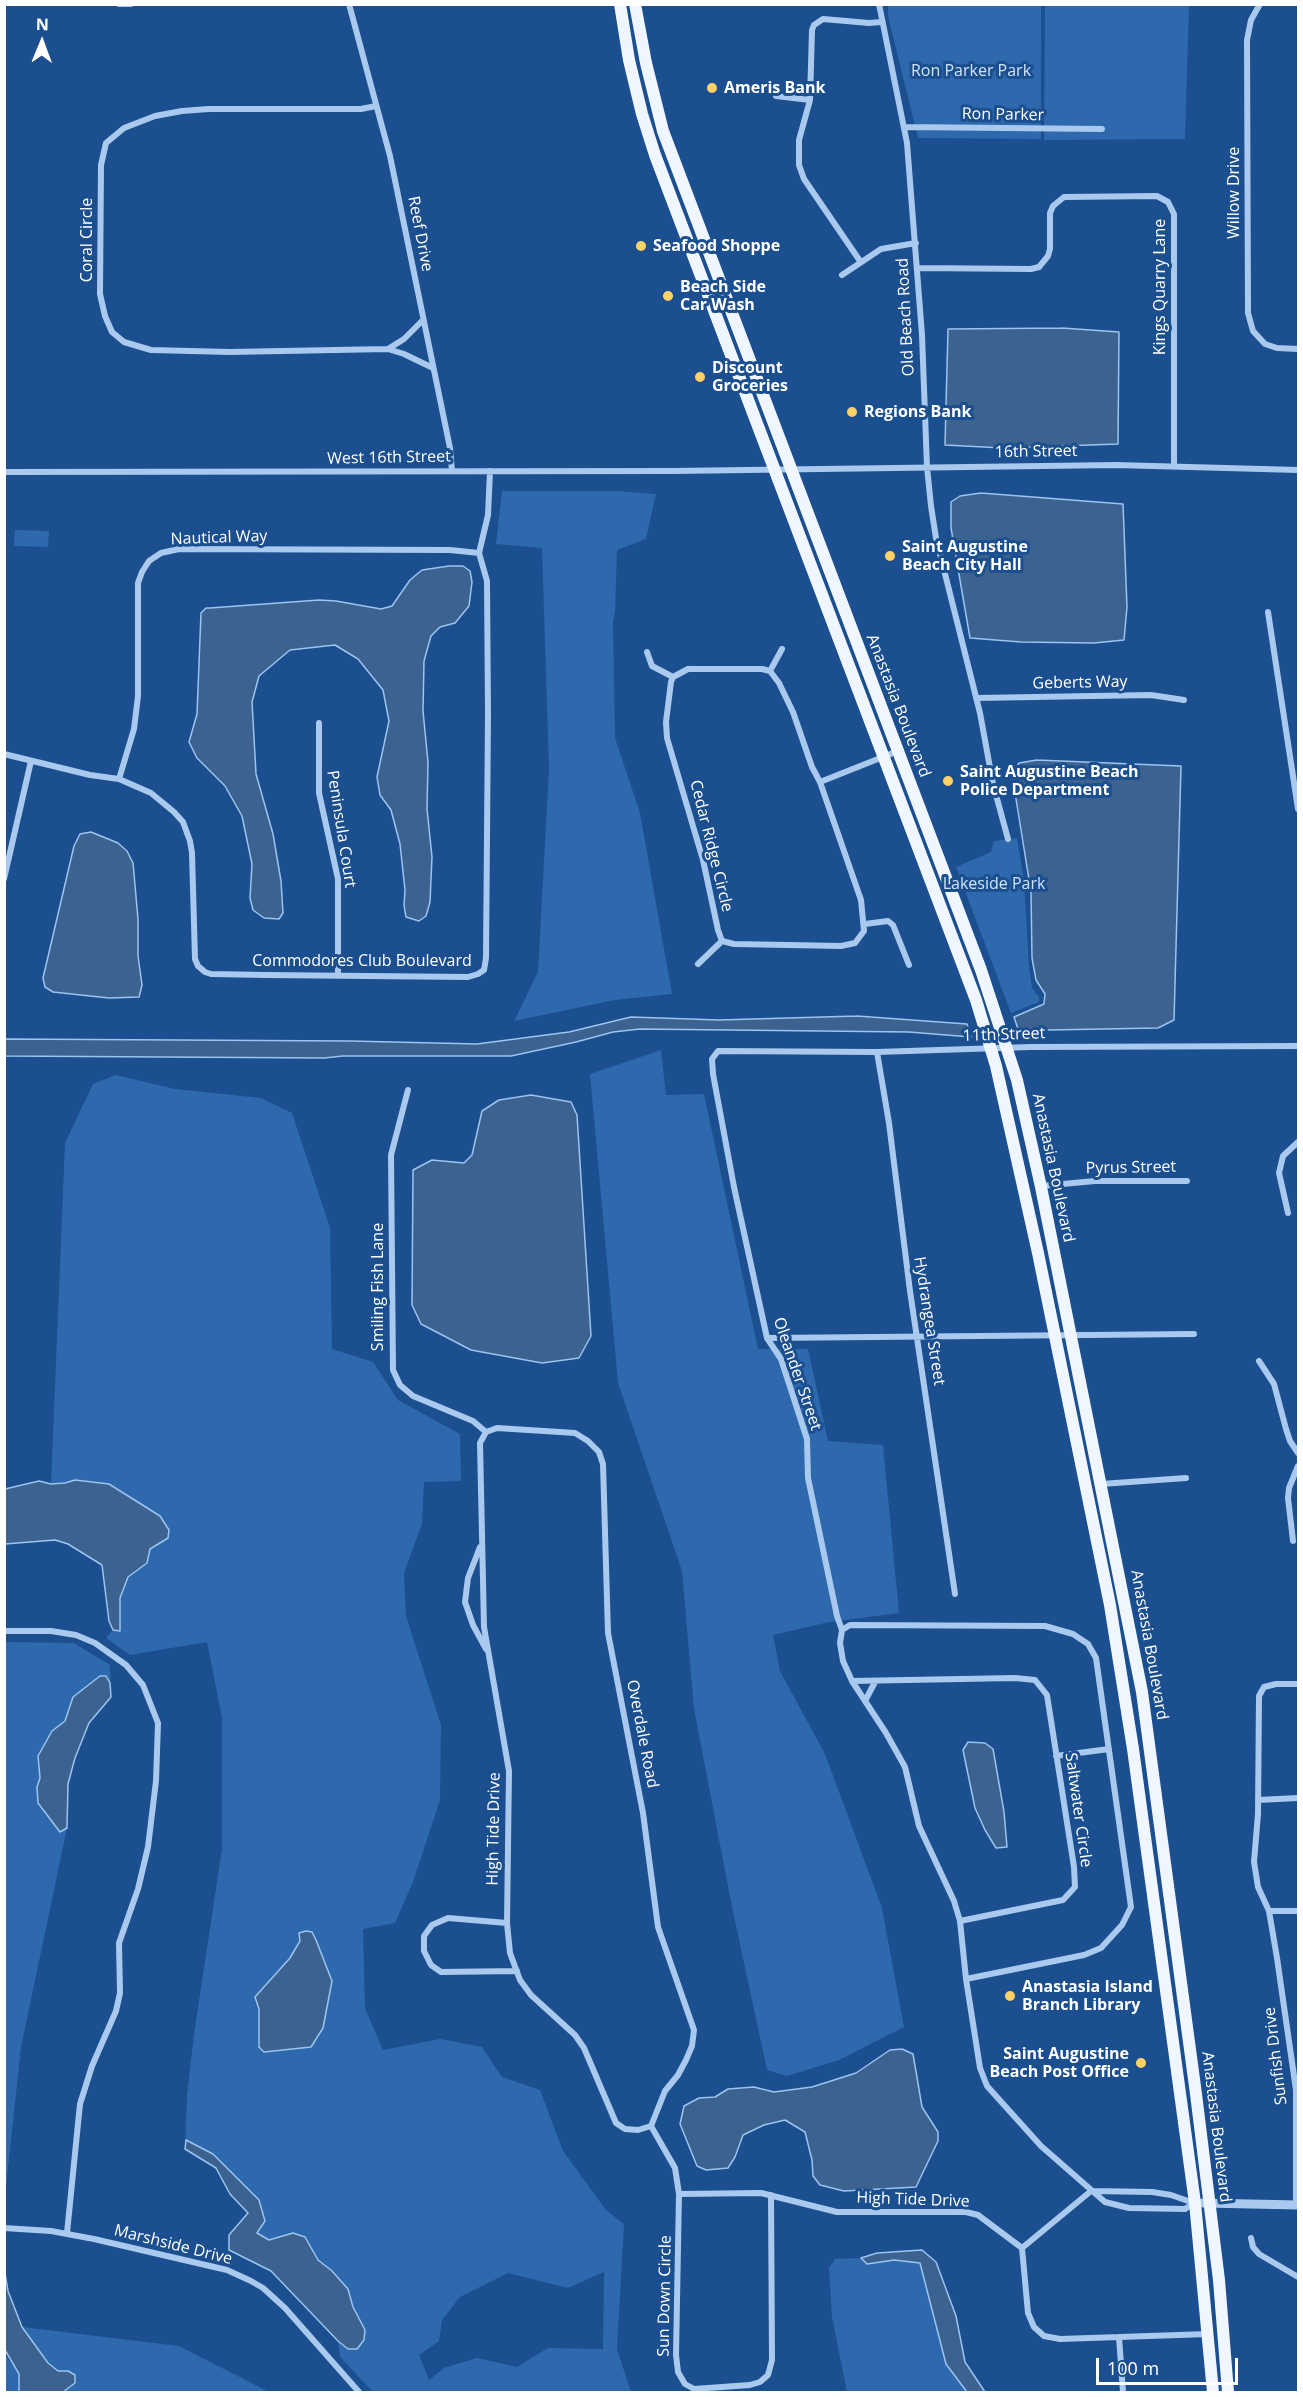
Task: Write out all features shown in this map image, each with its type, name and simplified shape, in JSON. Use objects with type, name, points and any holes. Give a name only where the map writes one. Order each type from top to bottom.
[{"type":"main road","name":"Anastasia Boulevard","points":[[620,4],[629,60],[655,155],[975,1000],[991,1049],[1024,1189],[1110,1605],[1133,1749],[1195,2203],[1213,2392]]},
{"type":"main road","name":"Anastasia Boulevard","points":[[635,4],[646,63],[663,131],[981,970],[1017,1080],[1041,1186],[1142,1692],[1219,2280],[1228,2392]]},
{"type":"street","points":[[118,4],[131,4]]},
{"type":"street","name":"Reef Drive","points":[[349,4],[390,156],[450,448],[452,471]]},
{"type":"street","name":"Old Beach Road","points":[[879,4],[904,127],[916,243],[927,467],[936,538],[1008,839]]},
{"type":"street","name":"Willow Drive","points":[[1260,4],[1251,20],[1247,40],[1248,312],[1253,331],[1265,344],[1277,348],[1299,349]]},
{"type":"street","points":[[860,261],[808,187],[799,165],[799,140],[810,100],[814,25],[824,19],[882,22]]},
{"type":"street","points":[[776,96],[810,100]]},
{"type":"street","name":"Coral Circle","points":[[376,106],[350,109],[182,111],[155,117],[124,128],[106,143],[101,165],[100,294],[112,332],[124,342],[151,350],[231,352],[388,350],[404,354],[433,368]]},
{"type":"street","name":"Ron Parker","points":[[904,127],[1102,129]]},
{"type":"street","name":"Kings Quarry Lane","points":[[917,268],[1031,269],[1039,267],[1048,256],[1050,249],[1050,213],[1053,206],[1064,196],[1157,196],[1168,202],[1174,214],[1174,465]]},
{"type":"street","points":[[842,275],[881,249],[916,243]]},
{"type":"street","points":[[388,350],[404,339],[423,320]]},
{"type":"street","name":"16th Street","points":[[774,470],[1174,465],[1299,471]]},
{"type":"street","name":"West 16th Street","points":[[4,472],[774,470]]},
{"type":"street","points":[[478,553],[488,515],[490,471]]},
{"type":"street","name":"Nautical Way","points":[[119,779],[134,729],[138,696],[138,583],[150,561],[161,553],[179,549],[397,549],[478,553]]},
{"type":"street","name":"Commodores Club Boulevard","points":[[4,754],[90,775],[119,779],[161,800],[183,822],[192,853],[195,958],[198,966],[211,975],[468,977],[478,974],[484,970],[487,922],[488,612],[487,581],[478,553]]},
{"type":"street","points":[[1268,612],[1299,809]]},
{"type":"street","points":[[770,671],[782,649]]},
{"type":"street","points":[[647,652],[652,666],[673,677],[688,669],[770,671]]},
{"type":"street","points":[[698,964],[722,941],[741,944],[841,946],[855,943],[864,931],[861,900],[820,782],[812,767],[793,712],[779,683],[770,671]]},
{"type":"street","name":"Cedar Ridge Circle","points":[[673,677],[666,722],[667,738],[703,860],[722,941]]},
{"type":"street","name":"Geberts Way","points":[[976,698],[1151,695],[1184,700]]},
{"type":"street","name":"Peninsula Court","points":[[319,723],[319,793],[338,879],[338,975]]},
{"type":"street","points":[[820,782],[898,751]]},
{"type":"street","points":[[4,879],[31,761]]},
{"type":"street","points":[[865,924],[888,921],[893,925],[909,965]]},
{"type":"street","name":"11th Street","points":[[714,1057],[718,1051],[877,1052],[1007,1048],[1299,1046]]},
{"type":"street","name":"Hydrangea Street","points":[[877,1052],[955,1594]]},
{"type":"street","name":"Oleander Street","points":[[714,1057],[713,1074],[716,1094],[767,1338],[781,1359],[807,1439],[808,1478],[837,1616],[842,1630]]},
{"type":"street","name":"Smiling Fish Lane","points":[[408,1090],[391,1155],[393,1370],[400,1385],[413,1396],[473,1420],[486,1432]]},
{"type":"street","points":[[1288,1213],[1279,1173],[1283,1156],[1299,1142]]},
{"type":"street","name":"Pyrus Street","points":[[1041,1186],[1095,1181],[1186,1181]]},
{"type":"street","points":[[767,1338],[1194,1334]]},
{"type":"street","points":[[1259,1361],[1274,1384],[1290,1441],[1299,1453]]},
{"type":"street","name":"Overdale Road","points":[[486,1432],[497,1428],[575,1433],[599,1452],[603,1464],[608,1633],[643,1813],[658,1927],[694,2030],[687,2060],[664,2091],[651,2126]]},
{"type":"street","name":"High Tide Drive","points":[[486,1432],[480,1443],[484,1627],[508,1771],[507,1923],[510,1953],[531,1995],[575,2035],[584,2048],[616,2123],[624,2129],[638,2130],[651,2126]]},
{"type":"street","points":[[1293,1541],[1288,1498],[1289,1488],[1299,1466]]},
{"type":"street","points":[[1101,1484],[1186,1478]]},
{"type":"street","points":[[481,1543],[468,1578],[465,1602],[473,1625],[488,1652]]},
{"type":"street","points":[[966,1979],[1084,1955],[1101,1948],[1122,1925],[1131,1907],[1096,1658],[1088,1644],[1072,1634],[1045,1626],[850,1625],[842,1630],[840,1642],[843,1661],[852,1681],[905,1767],[919,1826],[954,1901],[960,1921],[966,1979],[980,2068],[987,2085],[1041,2146],[1091,2191],[1111,2204],[1129,2208],[1185,2209],[1195,2203]]},
{"type":"street","points":[[4,1630],[76,1635],[95,1643],[112,1655],[126,1665],[143,1685],[155,1714],[158,1739],[156,1781],[148,1847],[138,1889],[119,1943],[120,1993],[116,2011],[92,2066],[80,2104],[67,2233]]},
{"type":"street","name":"Saltwater Circle","points":[[852,1681],[1016,1678],[1035,1680],[1047,1695],[1075,1887],[1063,1900],[960,1921]]},
{"type":"street","points":[[865,1701],[875,1682]]},
{"type":"street","name":"Sunfish Drive","points":[[1297,2205],[1298,2090],[1269,1911],[1258,1887],[1254,1862],[1258,1800],[1259,1696],[1264,1687],[1276,1684],[1299,1684]]},
{"type":"street","points":[[1056,1756],[1109,1749]]},
{"type":"street","points":[[1258,1800],[1299,1798]]},
{"type":"street","points":[[1269,1911],[1299,1911]]},
{"type":"street","points":[[507,1923],[448,1918],[432,1925],[424,1936],[424,1952],[431,1965],[441,1972],[517,1971]]},
{"type":"street","name":"Sun Down Circle","points":[[651,2126],[675,2168],[680,2194],[676,2355],[678,2372],[685,2384],[694,2388],[750,2385],[760,2382],[768,2375],[772,2360],[771,2195]]},
{"type":"street","points":[[1208,2334],[1060,2339],[1044,2336],[1034,2327],[1028,2313],[1023,2248],[1091,2191],[1152,2192],[1181,2197],[1195,2203],[1297,2205]]},
{"type":"street","name":"High Tide Drive","points":[[680,2194],[761,2193],[837,2212],[966,2212],[978,2215],[1023,2248]]},
{"type":"street","name":"Marshside Drive","points":[[4,2228],[67,2233],[227,2270],[251,2281],[285,2308],[359,2392]]},
{"type":"street","points":[[1251,2238],[1253,2247],[1259,2254],[1299,2277]]},
{"type":"street","points":[[1119,2337],[1123,2392]]},
{"type":"green space","name":"Ron Parker Park","points":[[888,5],[1041,5],[1041,139],[918,138],[888,16]]},
{"type":"green space","points":[[1045,5],[1189,5],[1185,139],[1044,140]]},
{"type":"green space","points":[[502,491],[616,491],[656,494],[646,539],[617,550],[613,622],[615,738],[640,813],[672,994],[615,1000],[514,1021],[538,972],[549,769],[542,548],[496,544]]},
{"type":"green space","points":[[15,530],[49,531],[48,547],[14,546]]},
{"type":"green space","name":"Lakeside Park","points":[[1017,838],[1024,880],[1029,967],[1032,988],[1039,997],[1039,1002],[1011,1013],[956,867],[991,852],[994,841]]},
{"type":"green space","points":[[661,1050],[666,1095],[704,1094],[758,1349],[808,1349],[828,1441],[883,1445],[899,1613],[829,1622],[773,1635],[780,1671],[825,1754],[882,1908],[904,2027],[839,2060],[787,2076],[767,2070],[732,1907],[694,1709],[682,1571],[618,1383],[590,1074]]},
{"type":"green space","points":[[116,1075],[175,1089],[261,1098],[292,1113],[330,1228],[332,1349],[373,1362],[398,1400],[460,1434],[461,1481],[424,1482],[422,1524],[404,1573],[406,1616],[441,1725],[440,1800],[413,1882],[395,1923],[363,1929],[365,2008],[383,2050],[440,2039],[482,2047],[502,2077],[540,2090],[563,2151],[606,2210],[624,2224],[617,2349],[631,2392],[373,2392],[340,2357],[338,2341],[271,2271],[229,2250],[229,2235],[248,2212],[230,2194],[216,2168],[185,2149],[187,2096],[194,2034],[222,1849],[222,1718],[207,1642],[130,1655],[106,1638],[113,1630],[120,1630],[120,1598],[128,1577],[51,1484],[65,1143],[93,1084]],"holes":[[[604,2272],[603,2349],[548,2348],[517,2367],[477,2358],[444,2368],[429,2380],[419,2355],[439,2341],[442,2320],[460,2297],[508,2273],[568,2288]]]},
{"type":"green space","points":[[5,1642],[74,1643],[110,1665],[111,1697],[89,1723],[75,1758],[68,1784],[67,1828],[21,2047],[5,2196]]},
{"type":"green space","points":[[861,2258],[867,2264],[894,2260],[920,2263],[946,2364],[967,2392],[847,2392],[832,2317],[829,2268],[835,2259]]},
{"type":"green space","points":[[22,2327],[179,2346],[269,2392],[63,2392],[75,2383],[68,2371],[58,2371],[48,2363]]},
{"type":"green space","points":[[4,2353],[19,2375],[19,2392],[5,2392]]},
{"type":"shaded area","points":[[1062,328],[1119,332],[1118,444],[1003,448],[945,445],[948,329]]},
{"type":"shaded area","points":[[981,493],[1123,504],[1127,607],[1124,640],[1094,643],[1021,642],[970,638],[951,528],[951,502],[960,496]]},
{"type":"shaded area","points":[[463,566],[470,571],[472,582],[469,606],[455,623],[440,627],[431,636],[424,661],[423,711],[428,762],[427,809],[432,857],[430,902],[426,916],[419,921],[406,917],[400,844],[391,810],[380,795],[377,777],[389,721],[383,690],[358,659],[335,645],[290,650],[259,676],[252,702],[256,774],[273,834],[281,881],[283,913],[279,919],[264,918],[253,910],[250,898],[252,864],[242,816],[225,786],[197,758],[189,742],[197,714],[201,613],[206,608],[319,600],[381,609],[392,606],[410,580],[422,570]]},
{"type":"shaded area","points":[[1037,760],[1181,766],[1174,1020],[1158,1028],[1018,1029],[1014,1017],[1044,1004],[1045,994],[1036,980],[1032,958],[1031,892],[1012,774],[1019,763]]},
{"type":"shaded area","points":[[91,832],[118,843],[127,851],[133,863],[138,919],[138,956],[142,985],[139,997],[109,998],[53,992],[45,987],[43,978],[74,846],[80,834]]},
{"type":"shaded area","points":[[857,1016],[967,1024],[971,1037],[909,1032],[640,1029],[613,1032],[511,1056],[324,1058],[4,1056],[5,1039],[477,1044],[569,1032],[631,1017],[719,1020]]},
{"type":"shaded area","points":[[531,1095],[571,1102],[577,1115],[591,1336],[579,1358],[542,1363],[471,1350],[421,1324],[412,1305],[413,1170],[432,1160],[464,1163],[472,1155],[482,1111],[499,1100]]},
{"type":"shaded area","points":[[75,1480],[109,1484],[160,1516],[169,1530],[168,1538],[150,1549],[147,1563],[128,1577],[120,1598],[120,1631],[113,1630],[109,1621],[102,1565],[68,1544],[55,1540],[5,1544],[5,1489],[39,1481],[51,1484]]},
{"type":"shaded area","points":[[100,1676],[106,1676],[110,1683],[111,1697],[89,1723],[75,1758],[68,1784],[67,1828],[60,1832],[38,1803],[37,1787],[40,1778],[38,1756],[52,1731],[65,1721],[73,1697]]},
{"type":"shaded area","points":[[968,1742],[985,1743],[993,1749],[1004,1812],[1007,1847],[996,1848],[975,1808],[963,1750]]},
{"type":"shaded area","points":[[312,1932],[332,1981],[323,2028],[311,2047],[264,2052],[259,2047],[259,2009],[255,1997],[290,1958],[300,1941],[299,1933]]},
{"type":"shaded area","points":[[902,2049],[913,2054],[922,2107],[938,2132],[938,2141],[916,2187],[844,2191],[820,2185],[813,2176],[812,2160],[805,2132],[785,2120],[764,2125],[743,2135],[735,2157],[728,2168],[706,2170],[697,2166],[680,2124],[684,2106],[699,2098],[715,2097],[728,2089],[754,2087],[774,2092],[812,2087],[856,2073],[890,2050]]},
{"type":"shaded area","points":[[186,2140],[213,2154],[259,2200],[265,2221],[257,2233],[269,2240],[293,2233],[305,2237],[318,2260],[332,2271],[348,2289],[353,2307],[365,2330],[364,2340],[357,2349],[348,2349],[338,2341],[271,2271],[229,2250],[229,2235],[248,2213],[230,2194],[216,2168],[185,2149]]},
{"type":"shaded area","points":[[922,2250],[936,2262],[956,2316],[965,2362],[985,2392],[967,2392],[946,2364],[920,2263],[894,2260],[867,2264],[861,2258],[877,2253]]},
{"type":"shaded area","points":[[4,2267],[8,2291],[22,2327],[48,2363],[58,2371],[68,2371],[75,2375],[75,2383],[63,2392],[19,2392],[19,2374],[5,2350]]},
{"type":"place","name":"Ameris Bank","points":[[712,88]]},
{"type":"place","name":"Seafood Shoppe","points":[[641,246]]},
{"type":"place","name":"Beach Side Car Wash","points":[[668,296]]},
{"type":"place","name":"Discount Groceries","points":[[700,377]]},
{"type":"place","name":"Regions Bank","points":[[852,412]]},
{"type":"place","name":"Saint Augustine Beach City Hall","points":[[890,556]]},
{"type":"place","name":"Saint Augustine Beach Police Department","points":[[948,781]]},
{"type":"place","name":"Anastasia Island Branch Library","points":[[1010,1996]]},
{"type":"place","name":"Saint Augustine Beach Post Office","points":[[1141,2063]]}]
